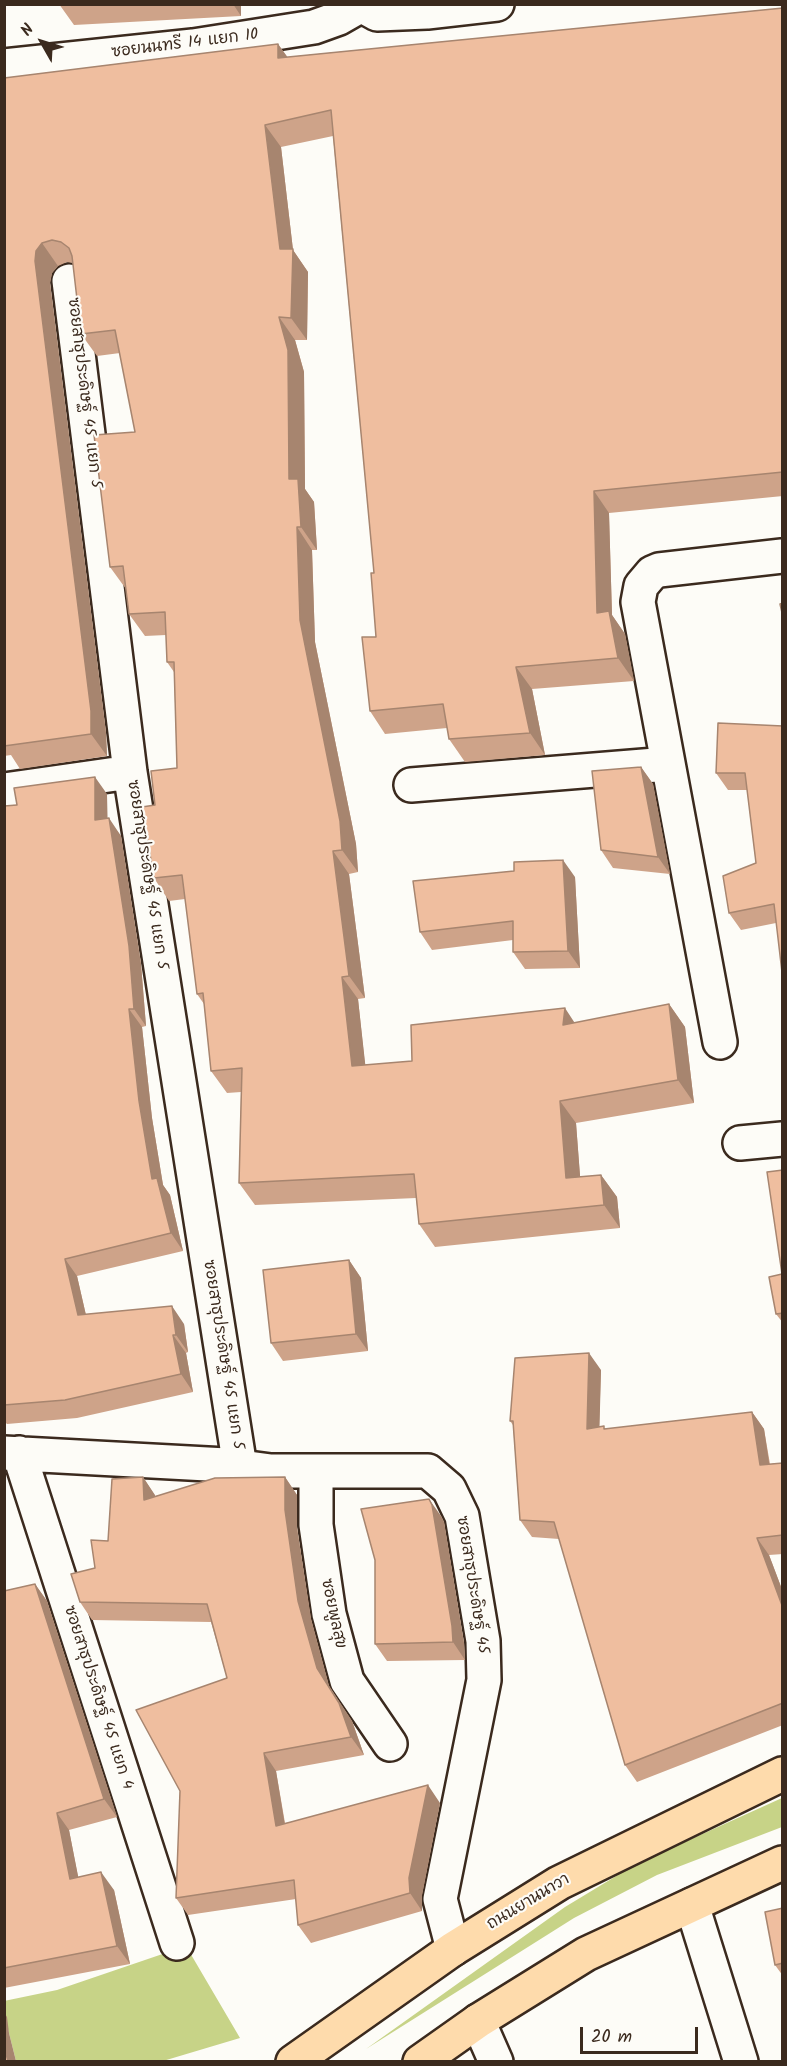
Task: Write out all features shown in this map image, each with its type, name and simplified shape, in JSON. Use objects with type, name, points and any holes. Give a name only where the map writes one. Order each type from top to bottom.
[{"type":"main road","name":"ถนนยานนาวา","points":[[293,2061],[453,1949],[559,1883],[783,1774]]},
{"type":"main road","points":[[420,2061],[478,2021],[586,1954],[783,1863]]},
{"type":"street","points":[[359,5],[377,14],[427,12],[497,4]]},
{"type":"street","name":"ซอยนนทรี 14 แยก 10","points":[[4,66],[193,46],[314,27],[339,18],[359,5]]},
{"type":"street","name":"ซอยสาธุประดิษฐ์ 45 แยก 5","points":[[69,281],[130,772],[240,1467]]},
{"type":"street","points":[[720,1042],[638,602],[641,586],[652,573],[659,570],[783,556]]},
{"type":"street","points":[[411,785],[668,764]]},
{"type":"street","points":[[4,790],[130,772]]},
{"type":"street","points":[[740,1143],[783,1139]]},
{"type":"street","name":"ซอยสาธุประดิษฐ์ 45","points":[[12,1453],[240,1467],[271,1471],[428,1472],[449,1489],[462,1516],[483,1641],[484,1680],[440,1899],[453,1949]]},
{"type":"street","name":"ซอยสาธุประดิษฐ์ 45 แยก 4","points":[[12,1453],[177,1943]]},
{"type":"street","name":"ซอยพูลสุข","points":[[316,1471],[316,1525],[329,1614],[347,1681],[390,1744]]},
{"type":"street","points":[[692,1905],[741,2061]]},
{"type":"street","points":[[478,2021],[496,2061]]},
{"type":"green space","points":[[782,1798],[782,1827],[657,1875],[574,1918],[366,2049],[565,1907],[636,1864]]},
{"type":"green space","points":[[186,1946],[240,2038],[163,2061],[16,2061],[5,2017],[4,2001],[57,1990]]},
{"type":"building","points":[[783,8],[783,472],[594,491],[597,613],[609,611],[618,658],[516,667],[530,733],[449,739],[443,704],[370,711],[362,637],[376,637],[371,573],[374,573],[331,110],[265,125],[280,249],[293,249],[291,318],[279,317],[288,350],[289,479],[298,479],[301,527],[297,527],[300,620],[340,821],[342,850],[333,851],[349,976],[342,977],[352,1066],[412,1061],[411,1025],[565,1008],[563,1025],[669,1004],[678,1080],[560,1101],[566,1178],[601,1175],[604,1205],[419,1224],[414,1174],[239,1183],[242,1068],[211,1071],[203,993],[197,994],[182,875],[154,878],[142,807],[155,805],[151,771],[177,768],[174,662],[167,662],[165,612],[129,614],[123,566],[110,567],[94,435],[135,432],[115,330],[81,334],[72,256],[69,248],[61,242],[52,240],[42,243],[36,251],[35,261],[91,711],[91,734],[4,746],[4,78],[278,44],[278,58]]},
{"type":"building","points":[[718,723],[783,726],[783,981],[774,904],[729,913],[723,876],[756,863],[745,773],[716,773]]},
{"type":"building","points":[[641,767],[658,857],[601,850],[592,771]]},
{"type":"building","points":[[95,777],[95,820],[109,818],[129,946],[134,1009],[129,1009],[139,1101],[152,1179],[157,1178],[171,1233],[65,1259],[78,1315],[172,1306],[176,1335],[173,1335],[181,1374],[65,1400],[4,1405],[4,806],[17,805],[14,788]]},
{"type":"building","points":[[563,860],[568,951],[513,952],[513,921],[420,932],[413,881],[514,871],[514,862]]},
{"type":"building","points":[[783,1170],[783,1313],[776,1314],[769,1277],[782,1274],[767,1172]]},
{"type":"building","points":[[349,1260],[356,1334],[271,1343],[263,1270]]},
{"type":"building","points":[[589,1353],[587,1429],[752,1412],[760,1465],[783,1463],[783,1535],[757,1538],[783,1608],[783,1703],[625,1765],[554,1522],[520,1520],[513,1421],[510,1421],[515,1358]]},
{"type":"building","points":[[143,1477],[144,1500],[215,1478],[285,1477],[285,1510],[298,1601],[317,1668],[339,1703],[351,1737],[264,1753],[276,1826],[428,1785],[409,1878],[410,1893],[298,1925],[294,1880],[176,1898],[180,1791],[136,1710],[227,1678],[207,1604],[80,1602],[71,1574],[95,1568],[91,1540],[108,1541],[112,1479]]},
{"type":"building","points":[[429,1499],[432,1505],[453,1642],[375,1644],[375,1560],[361,1509]]},
{"type":"building","points":[[35,1584],[104,1799],[57,1813],[70,1879],[101,1872],[117,1946],[4,1968],[4,1591]]},
{"type":"building","points":[[783,1908],[783,1963],[775,1965],[765,1912]]},
{"type":"building","points":[[4,2047],[8,2061],[4,2061]]}]
